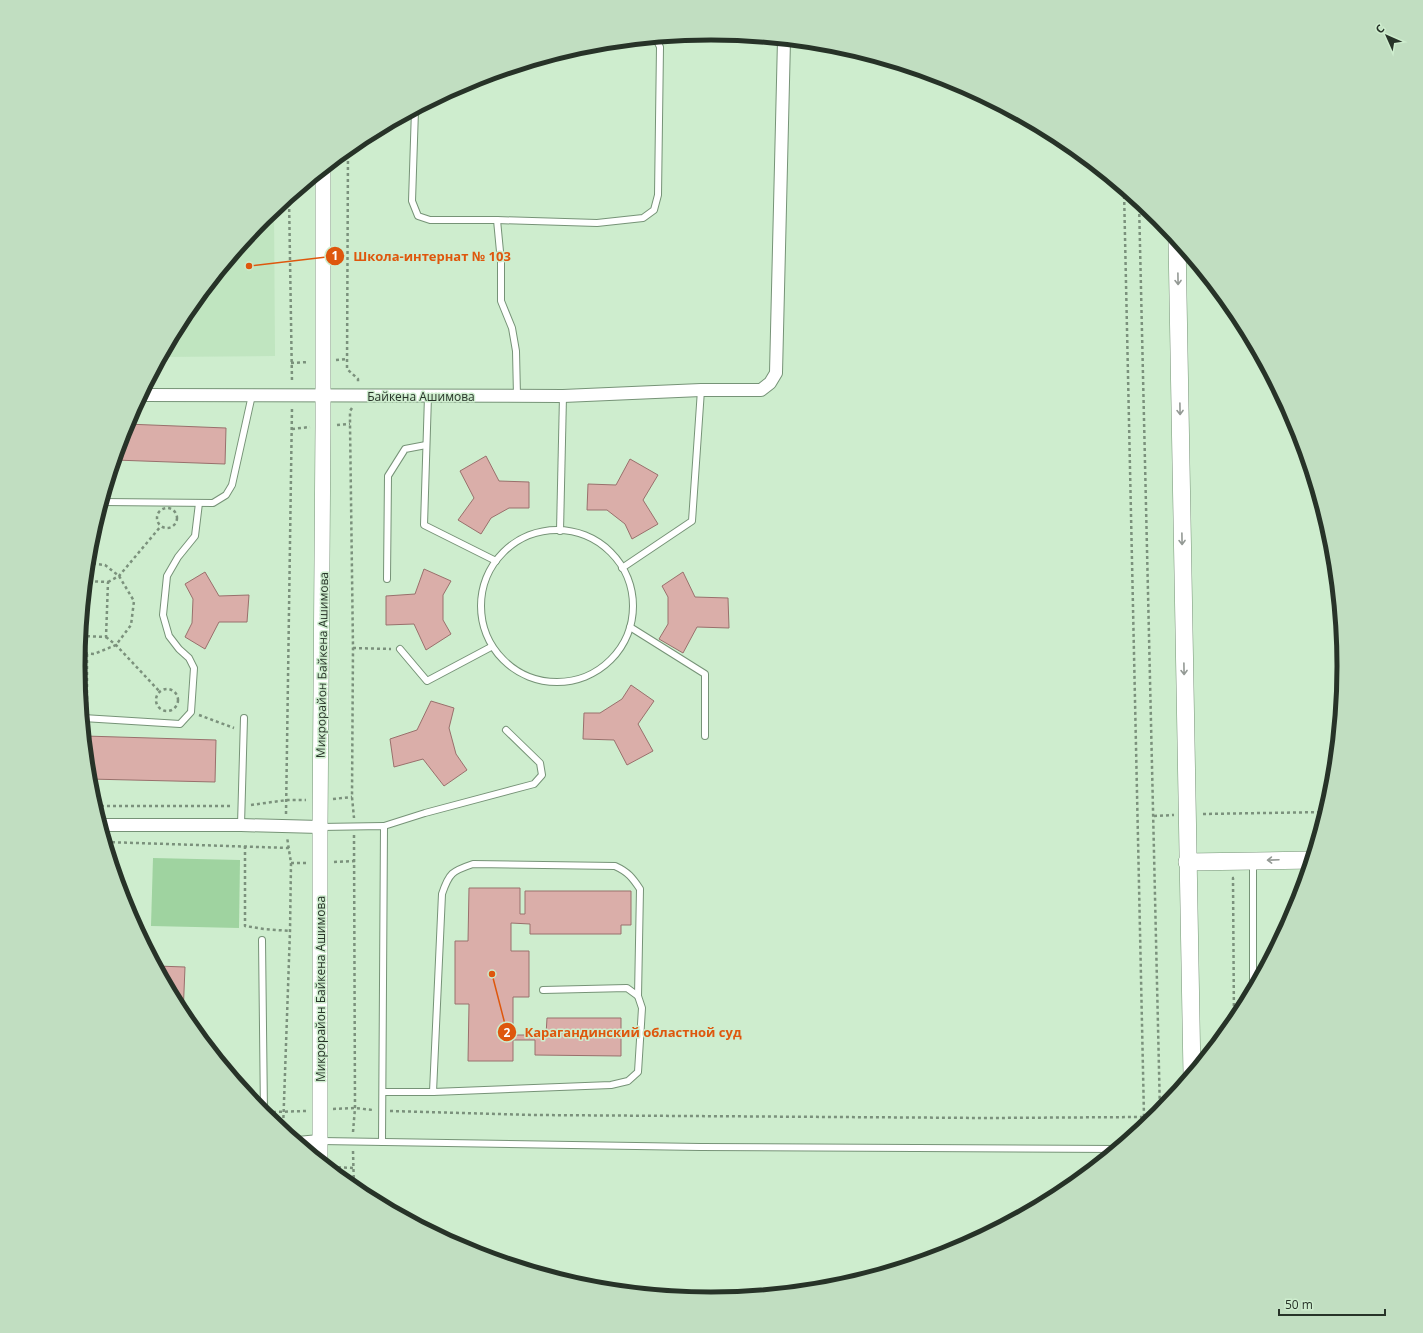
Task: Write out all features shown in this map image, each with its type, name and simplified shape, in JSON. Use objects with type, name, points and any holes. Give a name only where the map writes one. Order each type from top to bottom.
[{"type":"main road","points":[[1177,247],[1186,814],[1192,1069]]},
{"type":"main road","points":[[1187,862],[1307,862]]},
{"type":"street","name":"Байкена Ашимова","points":[[147,395],[563,396],[701,390],[761,390],[770,383],[776,373],[784,44]]},
{"type":"street","name":"Микрорайон Байкена Ашимова","points":[[320,1156],[321,1110],[320,827],[324,395],[323,175]]},
{"type":"street","points":[[105,825],[241,825],[320,827]]},
{"type":"street","points":[[304,1142],[319,1141]]},
{"type":"lane","points":[[415,115],[412,201],[418,216],[430,220],[597,223],[643,218],[654,210],[658,195],[660,47],[658,42]]},
{"type":"lane","points":[[496,220],[501,262],[501,301],[512,328],[516,350],[517,396]]},
{"type":"lane","points":[[622,568],[692,521],[701,390]]},
{"type":"lane","points":[[107,502],[199,503],[212,502],[226,495],[232,485],[252,395]]},
{"type":"lane","points":[[428,396],[424,525],[496,561]]},
{"type":"lane","points":[[560,531],[563,396]]},
{"type":"lane","points":[[388,579],[388,476],[405,449],[426,444]]},
{"type":"lane","points":[[87,718],[180,724],[191,712],[194,668],[189,658],[179,649],[169,636],[163,615],[167,576],[178,557],[195,536],[199,503]]},
{"type":"lane","points":[[546,530],[571,531],[595,540],[614,556],[622,568],[628,577],[633,602],[630,627],[620,650],[602,668],[580,679],[555,683],[530,678],[508,666],[491,647],[482,623],[480,598],[487,574],[501,553],[522,538],[546,530]]},
{"type":"lane","points":[[630,627],[706,674],[705,736]]},
{"type":"lane","points":[[400,650],[427,681],[491,647]]},
{"type":"lane","points":[[241,825],[244,718]]},
{"type":"lane","points":[[320,827],[384,826],[425,813],[534,784],[542,775],[540,763],[506,730]]},
{"type":"lane","points":[[382,1142],[384,826]]},
{"type":"lane","points":[[1253,861],[1253,982]]},
{"type":"lane","points":[[383,1092],[433,1092],[612,1084],[628,1081],[638,1072],[642,1008],[638,996],[640,889],[634,879],[627,872],[615,866],[473,864],[457,869],[447,879],[442,894],[433,1092]]},
{"type":"lane","points":[[262,940],[264,1106]]},
{"type":"lane","points":[[542,990],[627,988],[638,996]]},
{"type":"lane","points":[[319,1141],[707,1148],[1111,1149]]},
{"type":"path","points":[[348,156],[347,369],[358,378],[358,395],[350,412],[353,648],[352,797],[355,861],[355,1108],[352,1142],[354,1181]]},
{"type":"path","points":[[1124,194],[1144,1121]]},
{"type":"path","points":[[283,1124],[291,863],[286,827],[292,395],[289,203]]},
{"type":"path","points":[[1139,208],[1160,1105]]},
{"type":"path","points":[[165,508],[175,512],[176,522],[173,526],[168,528],[161,526],[156,520],[160,510],[165,508]]},
{"type":"path","points":[[91,581],[108,582],[119,576],[161,526]]},
{"type":"path","points":[[85,686],[86,654],[94,654],[116,645],[131,626],[134,602],[119,576],[105,565],[94,564]]},
{"type":"path","points":[[106,637],[108,582]]},
{"type":"path","points":[[86,636],[106,637],[116,645],[160,692]]},
{"type":"path","points":[[353,648],[400,650]]},
{"type":"path","points":[[166,689],[171,690],[176,694],[178,704],[174,709],[169,711],[163,710],[159,707],[156,702],[157,696],[160,692],[166,689]]},
{"type":"path","points":[[191,712],[244,731]]},
{"type":"path","points":[[101,806],[242,806],[287,800]]},
{"type":"path","points":[[1154,816],[1186,814],[1321,812]]},
{"type":"path","points":[[110,842],[289,848]]},
{"type":"path","points":[[245,846],[245,926],[264,929],[290,930]]},
{"type":"path","points":[[355,1108],[382,1111],[534,1115],[972,1118],[1150,1115]]},
{"type":"path","points":[[335,1167],[354,1168]]},
{"type":"shaded area","points":[[274,217],[275,356],[167,357],[214,285],[240,253]]},
{"type":"shaded area","points":[[153,858],[240,860],[239,928],[151,926]]},
{"type":"building","points":[[134,424],[226,428],[225,464],[120,460]]},
{"type":"building","points":[[486,456],[499,481],[529,482],[529,508],[509,508],[491,518],[481,534],[458,520],[474,498],[460,471]]},
{"type":"building","points":[[630,459],[658,475],[643,500],[658,524],[632,539],[625,524],[607,510],[587,510],[588,484],[616,485]]},
{"type":"building","points":[[424,569],[451,581],[443,595],[443,620],[451,634],[426,650],[414,624],[386,625],[386,596],[415,594]]},
{"type":"building","points":[[205,572],[219,596],[249,595],[247,622],[219,622],[205,649],[185,637],[192,623],[193,599],[185,584]]},
{"type":"building","points":[[683,572],[695,597],[728,598],[729,628],[697,627],[683,653],[659,639],[668,624],[668,597],[662,586]]},
{"type":"building","points":[[631,685],[654,701],[638,724],[653,751],[627,765],[614,740],[583,739],[584,713],[600,713],[622,699]]},
{"type":"building","points":[[431,701],[454,708],[449,728],[456,754],[467,770],[444,786],[423,759],[394,767],[390,739],[417,730]]},
{"type":"building","points":[[89,736],[216,740],[215,782],[95,779]]},
{"type":"building","points":[[469,888],[520,888],[520,914],[525,914],[525,891],[631,891],[631,925],[621,925],[621,934],[530,934],[530,924],[511,923],[511,951],[529,951],[529,997],[513,997],[513,1035],[546,1035],[547,1018],[621,1018],[621,1056],[535,1055],[535,1040],[513,1040],[513,1061],[468,1061],[469,1004],[455,1004],[455,941],[468,941]]},
{"type":"building","points":[[162,966],[185,967],[184,1003]]},
{"type":"place","name":"Школа-интернат № 103","points":[[249,266]]},
{"type":"place","name":"Карагандинский областной суд","points":[[492,974]]}]
